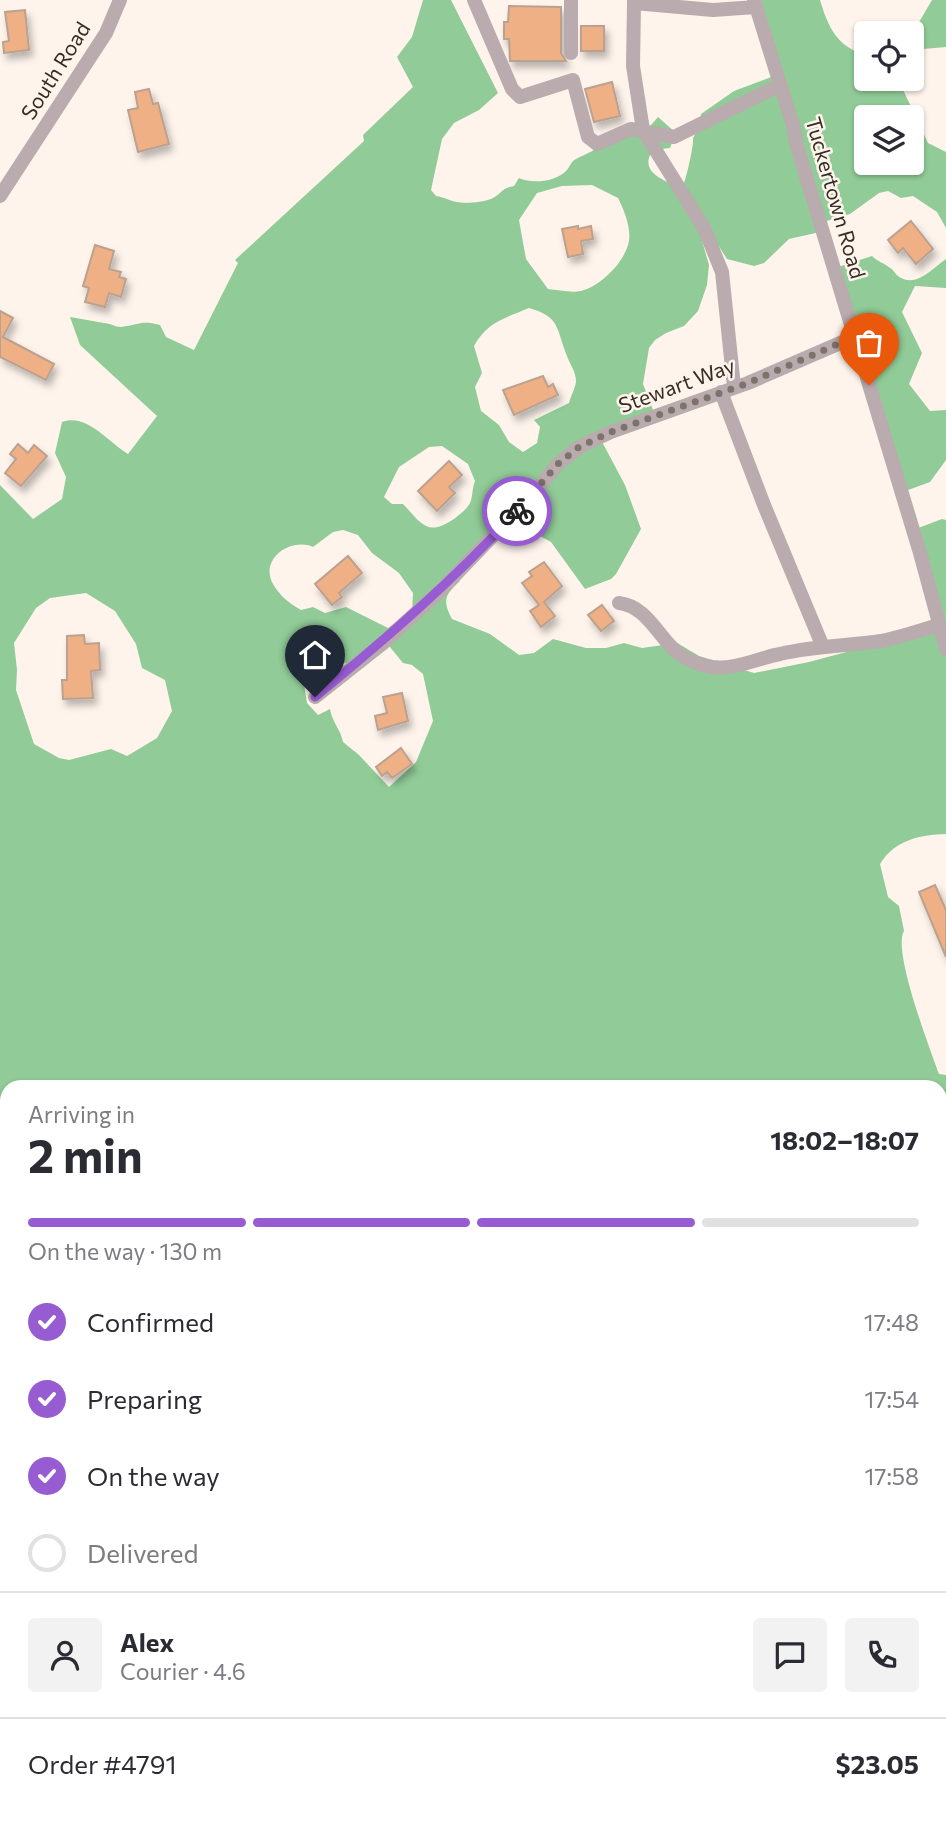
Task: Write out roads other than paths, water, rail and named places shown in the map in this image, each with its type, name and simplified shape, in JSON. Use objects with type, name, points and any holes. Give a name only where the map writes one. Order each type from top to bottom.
[{"type":"street","name":"South Road","points":[[0,196],[106,33],[120,0]]},
{"type":"street","points":[[474,0],[512,89],[520,97],[573,80],[588,137],[597,144],[631,129],[674,137],[780,85]]},
{"type":"street","points":[[571,0],[571,54]]},
{"type":"street","points":[[755,3],[713,10],[634,2],[633,66],[643,130],[704,228],[722,272],[728,390],[764,505],[822,647]]},
{"type":"street","name":"Tuckertown Road","points":[[755,3],[920,553],[946,649]]},
{"type":"street","name":"Stewart Way","points":[[315,697],[382,644],[441,590],[495,535],[558,464],[579,447],[611,432],[728,390],[854,337]]},
{"type":"street","points":[[619,603],[631,604],[642,612],[676,653],[691,661],[713,667],[734,666],[781,653],[880,641],[938,625]]}]
